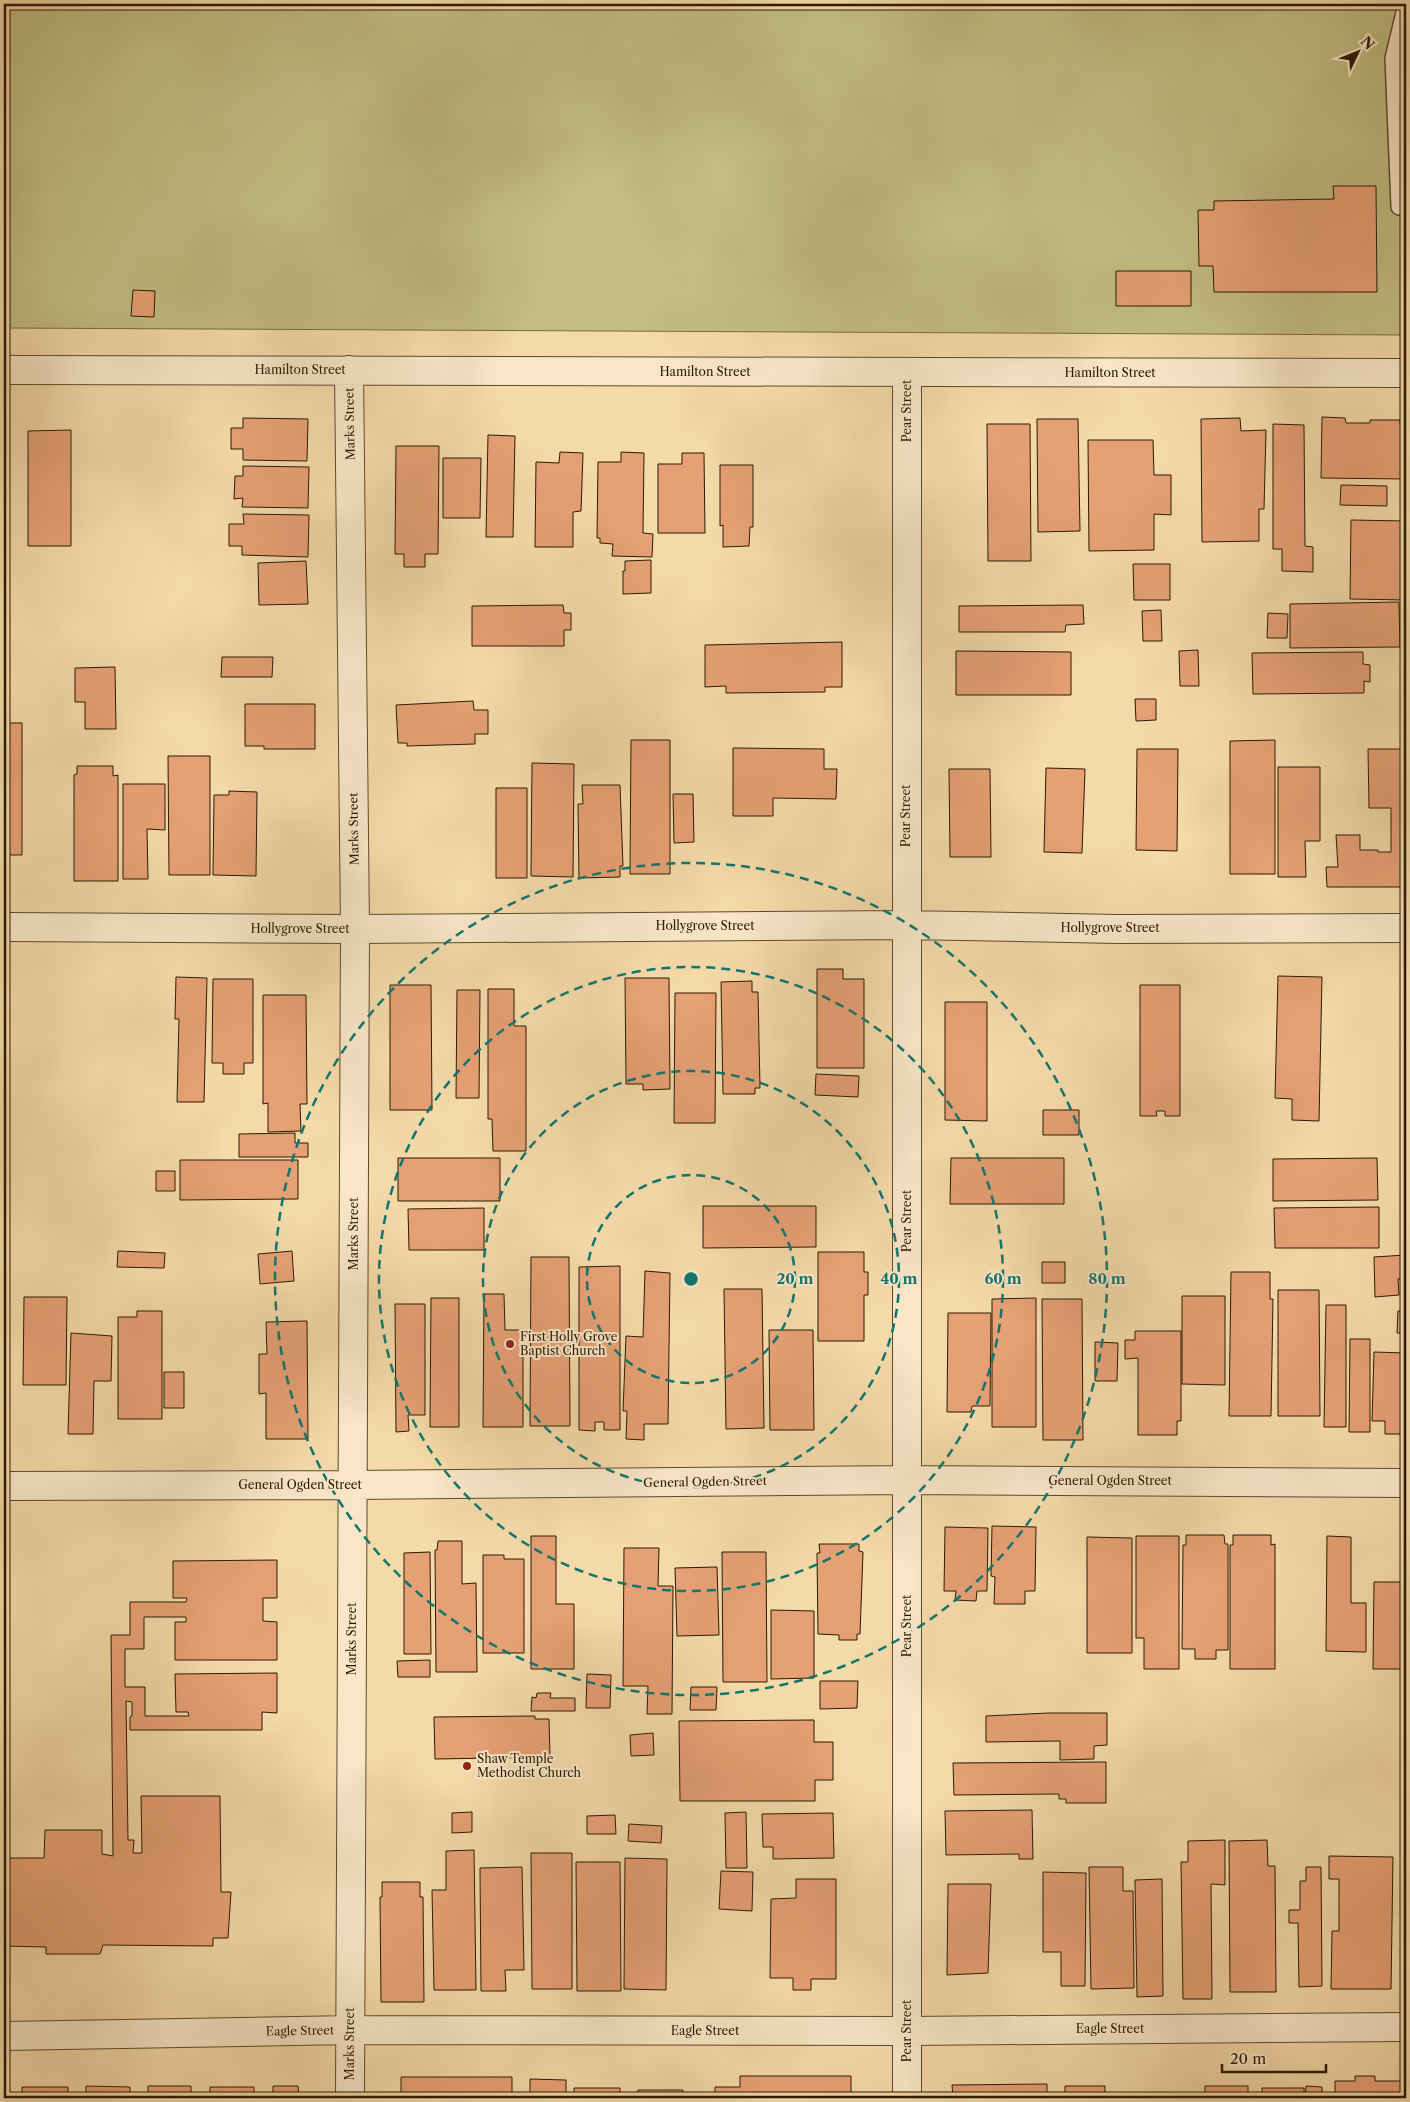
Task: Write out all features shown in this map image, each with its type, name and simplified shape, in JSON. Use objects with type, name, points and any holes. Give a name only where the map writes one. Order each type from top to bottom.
[{"type":"street","name":"Hamilton Street","points":[[4,370],[907,373],[1406,372]]},
{"type":"street","name":"Marks Street","points":[[349,370],[355,929],[350,2098]]},
{"type":"street","name":"Pear Street","points":[[907,373],[907,2098]]},
{"type":"street","name":"Hollygrove Street","points":[[4,927],[355,929],[906,925],[1118,929],[1406,928]]},
{"type":"street","name":"General Ogden Street","points":[[4,1486],[908,1480],[1406,1483]]},
{"type":"street","name":"Eagle Street","points":[[4,2036],[350,2030],[907,2031],[1406,2027]]},
{"type":"lane","points":[[1399,207],[1392,58],[1406,4]]},
{"type":"shaded area","points":[[4,4],[1406,4],[1406,335],[4,328]]},
{"type":"building","points":[[1333,186],[1376,186],[1377,292],[1214,292],[1213,266],[1199,266],[1198,210],[1214,210],[1214,201],[1334,199]]},
{"type":"building","points":[[1116,271],[1191,271],[1191,306],[1116,306]]},
{"type":"building","points":[[133,290],[155,291],[154,317],[131,316]]},
{"type":"building","points":[[1322,417],[1345,418],[1346,423],[1370,423],[1370,420],[1400,420],[1400,424],[1405,425],[1405,479],[1321,478]]},
{"type":"building","points":[[243,418],[308,419],[307,461],[243,460],[243,449],[231,449],[231,428],[243,428]]},
{"type":"building","points":[[1240,418],[1241,431],[1266,430],[1264,509],[1259,509],[1259,541],[1202,542],[1201,419]]},
{"type":"building","points":[[1037,419],[1078,419],[1080,531],[1038,532]]},
{"type":"building","points":[[987,424],[1030,424],[1031,561],[988,561]]},
{"type":"building","points":[[1273,424],[1304,425],[1305,546],[1313,547],[1313,572],[1282,571],[1282,549],[1273,549]]},
{"type":"building","points":[[71,430],[71,546],[28,546],[28,431]]},
{"type":"building","points":[[488,435],[515,436],[513,537],[486,537]]},
{"type":"building","points":[[1088,440],[1153,440],[1154,475],[1171,475],[1171,515],[1154,514],[1154,550],[1089,551]]},
{"type":"building","points":[[396,446],[439,446],[438,554],[425,554],[425,567],[404,567],[404,554],[395,554]]},
{"type":"building","points":[[560,452],[583,453],[581,511],[573,512],[573,547],[535,547],[536,462],[559,463]]},
{"type":"building","points":[[621,452],[644,453],[643,533],[653,534],[652,557],[612,556],[613,544],[600,543],[600,538],[597,538],[598,462],[621,462]]},
{"type":"building","points":[[682,453],[704,453],[705,533],[658,533],[658,464],[682,464]]},
{"type":"building","points":[[443,458],[481,458],[480,518],[443,518]]},
{"type":"building","points":[[720,465],[753,465],[753,527],[750,527],[749,546],[723,547],[723,525],[720,526]]},
{"type":"building","points":[[243,466],[309,467],[308,508],[242,507],[243,498],[234,499],[235,476],[243,476]]},
{"type":"building","points":[[1341,485],[1387,486],[1387,506],[1340,505]]},
{"type":"building","points":[[243,514],[309,515],[308,557],[242,555],[242,546],[229,546],[229,524],[244,524]]},
{"type":"building","points":[[1351,520],[1406,521],[1406,600],[1350,599]]},
{"type":"building","points":[[651,560],[651,593],[623,594],[625,561]]},
{"type":"building","points":[[306,561],[308,604],[259,605],[258,563]]},
{"type":"building","points":[[1133,564],[1170,564],[1170,600],[1134,600]]},
{"type":"building","points":[[1399,602],[1400,647],[1290,648],[1290,604]]},
{"type":"building","points":[[563,605],[564,613],[571,613],[571,630],[564,630],[564,646],[472,646],[472,606]]},
{"type":"building","points":[[1083,605],[1084,624],[1066,625],[1065,632],[959,632],[959,606]]},
{"type":"building","points":[[1161,610],[1162,641],[1143,641],[1142,611]]},
{"type":"building","points":[[1268,613],[1288,614],[1287,638],[1267,638]]},
{"type":"building","points":[[842,642],[842,687],[825,687],[825,692],[726,693],[726,686],[705,687],[705,645]]},
{"type":"building","points":[[1198,650],[1199,686],[1180,686],[1179,651]]},
{"type":"building","points":[[956,651],[1071,652],[1071,695],[956,695]]},
{"type":"building","points":[[1363,652],[1363,664],[1370,665],[1370,682],[1364,681],[1364,693],[1253,694],[1252,653]]},
{"type":"building","points":[[222,657],[273,657],[272,677],[221,677]]},
{"type":"building","points":[[115,667],[116,729],[85,729],[85,702],[75,702],[75,668]]},
{"type":"building","points":[[1135,699],[1156,699],[1156,720],[1136,721]]},
{"type":"building","points":[[473,701],[474,710],[488,710],[488,734],[475,734],[475,744],[407,746],[407,743],[398,743],[396,705]]},
{"type":"building","points":[[245,704],[315,704],[315,749],[264,749],[264,746],[245,746]]},
{"type":"building","points":[[4,723],[22,723],[22,855],[4,855]]},
{"type":"building","points":[[631,740],[670,740],[670,874],[630,874]]},
{"type":"building","points":[[1275,740],[1275,874],[1230,874],[1230,741]]},
{"type":"building","points":[[733,748],[824,749],[824,769],[837,769],[836,799],[773,798],[773,816],[733,816]]},
{"type":"building","points":[[1137,749],[1178,749],[1177,851],[1136,850]]},
{"type":"building","points":[[1368,749],[1406,749],[1406,887],[1327,887],[1326,867],[1338,867],[1336,835],[1360,835],[1360,850],[1391,852],[1391,808],[1369,808]]},
{"type":"building","points":[[168,756],[210,756],[210,875],[169,875]]},
{"type":"building","points":[[532,763],[574,764],[573,877],[531,876]]},
{"type":"building","points":[[77,766],[113,766],[113,776],[118,775],[118,881],[74,881],[74,775],[77,774]]},
{"type":"building","points":[[1278,767],[1320,767],[1320,841],[1305,841],[1306,877],[1278,877]]},
{"type":"building","points":[[1046,768],[1085,769],[1082,853],[1044,852]]},
{"type":"building","points":[[949,769],[990,769],[991,857],[950,857]]},
{"type":"building","points":[[123,784],[165,784],[165,830],[147,829],[148,879],[123,879]]},
{"type":"building","points":[[582,785],[620,785],[623,866],[620,866],[620,877],[579,878],[578,804],[583,804]]},
{"type":"building","points":[[496,788],[527,788],[527,878],[496,878]]},
{"type":"building","points":[[229,791],[257,792],[256,876],[213,875],[214,795],[229,795]]},
{"type":"building","points":[[673,794],[693,794],[694,842],[674,843]]},
{"type":"building","points":[[817,969],[843,969],[843,979],[864,979],[864,1068],[817,1068]]},
{"type":"building","points":[[1278,976],[1322,977],[1319,1121],[1292,1120],[1292,1099],[1275,1098]]},
{"type":"building","points":[[176,977],[207,978],[204,1102],[177,1102],[179,1019],[175,1019]]},
{"type":"building","points":[[625,978],[669,978],[670,1089],[643,1090],[643,1084],[626,1084]]},
{"type":"building","points":[[213,979],[253,979],[253,1063],[244,1063],[244,1074],[223,1074],[223,1063],[212,1063]]},
{"type":"building","points":[[752,981],[752,992],[758,992],[760,1088],[755,1088],[755,1094],[723,1094],[721,982]]},
{"type":"building","points":[[390,985],[431,985],[432,1110],[390,1110]]},
{"type":"building","points":[[1140,985],[1180,985],[1180,1116],[1165,1116],[1165,1111],[1156,1111],[1157,1116],[1140,1116]]},
{"type":"building","points":[[488,989],[514,989],[514,1026],[526,1026],[526,1151],[493,1151],[492,1119],[488,1119]]},
{"type":"building","points":[[457,990],[480,990],[479,1098],[456,1098]]},
{"type":"building","points":[[675,993],[716,993],[715,1123],[674,1123]]},
{"type":"building","points":[[263,995],[306,995],[307,1104],[300,1104],[301,1131],[268,1132],[268,1103],[263,1104]]},
{"type":"building","points":[[945,1002],[987,1002],[987,1121],[945,1120]]},
{"type":"building","points":[[816,1074],[859,1076],[858,1097],[815,1095]]},
{"type":"building","points":[[1043,1110],[1079,1110],[1079,1135],[1043,1135]]},
{"type":"building","points":[[295,1133],[295,1143],[308,1143],[308,1157],[239,1157],[239,1134]]},
{"type":"building","points":[[398,1158],[500,1158],[500,1201],[398,1201]]},
{"type":"building","points":[[951,1158],[1064,1158],[1064,1204],[950,1204]]},
{"type":"building","points":[[1377,1158],[1378,1200],[1273,1201],[1273,1159]]},
{"type":"building","points":[[180,1160],[298,1160],[298,1199],[180,1200]]},
{"type":"building","points":[[156,1171],[175,1171],[175,1191],[156,1191]]},
{"type":"building","points":[[703,1206],[816,1206],[816,1247],[703,1248]]},
{"type":"building","points":[[1379,1207],[1379,1248],[1275,1248],[1274,1208]]},
{"type":"building","points":[[484,1208],[484,1250],[409,1250],[408,1209]]},
{"type":"building","points":[[118,1251],[165,1253],[164,1268],[117,1267]]},
{"type":"building","points":[[292,1251],[294,1281],[260,1284],[258,1254]]},
{"type":"building","points":[[818,1252],[864,1252],[864,1272],[868,1272],[868,1295],[864,1295],[864,1341],[818,1341]]},
{"type":"building","points":[[1406,1255],[1406,1279],[1398,1279],[1399,1295],[1375,1297],[1374,1257]]},
{"type":"building","points":[[531,1257],[569,1257],[570,1426],[530,1426]]},
{"type":"building","points":[[1042,1262],[1065,1262],[1065,1283],[1042,1283]]},
{"type":"building","points":[[620,1266],[620,1430],[604,1430],[604,1422],[595,1422],[595,1431],[579,1430],[579,1267]]},
{"type":"building","points":[[645,1271],[670,1273],[668,1424],[644,1424],[644,1440],[626,1439],[627,1411],[623,1411],[626,1336],[643,1337]]},
{"type":"building","points":[[1231,1272],[1270,1272],[1270,1299],[1273,1299],[1271,1416],[1229,1416]]},
{"type":"building","points":[[724,1289],[762,1289],[764,1428],[726,1429]]},
{"type":"building","points":[[1278,1290],[1319,1290],[1320,1416],[1278,1416]]},
{"type":"building","points":[[484,1294],[504,1294],[505,1330],[523,1330],[523,1427],[483,1427]]},
{"type":"building","points":[[1182,1296],[1225,1296],[1225,1385],[1182,1384]]},
{"type":"building","points":[[24,1297],[67,1297],[66,1385],[23,1385]]},
{"type":"building","points":[[431,1298],[459,1298],[459,1427],[430,1427]]},
{"type":"building","points":[[1036,1298],[1036,1427],[992,1427],[992,1299]]},
{"type":"building","points":[[1042,1299],[1082,1299],[1083,1440],[1043,1440]]},
{"type":"building","points":[[395,1304],[425,1304],[425,1415],[408,1415],[409,1431],[396,1432]]},
{"type":"building","points":[[1326,1305],[1346,1305],[1346,1427],[1324,1427]]},
{"type":"building","points":[[137,1311],[162,1311],[162,1419],[118,1419],[118,1317],[137,1317]]},
{"type":"building","points":[[1398,1311],[1406,1311],[1406,1333],[1397,1333]]},
{"type":"building","points":[[948,1313],[991,1313],[990,1406],[972,1406],[971,1412],[947,1412]]},
{"type":"building","points":[[307,1321],[308,1439],[266,1439],[266,1393],[259,1394],[259,1354],[267,1354],[266,1322]]},
{"type":"building","points":[[769,1330],[813,1330],[814,1430],[770,1430]]},
{"type":"building","points":[[1135,1331],[1181,1331],[1181,1421],[1177,1421],[1177,1435],[1138,1435],[1138,1358],[1125,1359],[1125,1340],[1135,1340]]},
{"type":"building","points":[[71,1333],[112,1336],[111,1381],[94,1381],[93,1434],[68,1434]]},
{"type":"building","points":[[1350,1339],[1370,1339],[1370,1432],[1349,1432]]},
{"type":"building","points":[[1095,1342],[1118,1343],[1117,1381],[1095,1381]]},
{"type":"building","points":[[1374,1352],[1406,1353],[1406,1434],[1385,1434],[1385,1421],[1372,1421]]},
{"type":"building","points":[[164,1372],[184,1372],[184,1408],[164,1408]]},
{"type":"building","points":[[992,1526],[1036,1527],[1035,1591],[1025,1591],[1025,1604],[994,1604],[995,1577],[991,1576]]},
{"type":"building","points":[[945,1527],[988,1528],[987,1591],[977,1591],[976,1601],[955,1600],[956,1591],[944,1591]]},
{"type":"building","points":[[1186,1535],[1224,1535],[1225,1544],[1228,1544],[1228,1650],[1216,1650],[1216,1659],[1195,1659],[1195,1649],[1182,1649],[1183,1545],[1186,1545]]},
{"type":"building","points":[[1233,1535],[1271,1535],[1271,1545],[1275,1544],[1275,1669],[1230,1669],[1230,1545],[1233,1545]]},
{"type":"building","points":[[531,1536],[556,1536],[556,1604],[574,1604],[574,1669],[531,1669]]},
{"type":"building","points":[[1136,1536],[1179,1536],[1179,1669],[1144,1669],[1144,1638],[1136,1638]]},
{"type":"building","points":[[1327,1536],[1351,1537],[1351,1603],[1366,1603],[1366,1652],[1326,1651]]},
{"type":"building","points":[[1087,1537],[1132,1538],[1132,1653],[1087,1653]]},
{"type":"building","points":[[438,1541],[462,1541],[462,1584],[476,1583],[477,1672],[436,1672],[435,1550],[437,1550]]},
{"type":"building","points":[[819,1544],[859,1544],[859,1551],[863,1552],[860,1634],[857,1634],[857,1640],[839,1640],[839,1635],[818,1634],[817,1553],[820,1553]]},
{"type":"building","points":[[624,1548],[659,1548],[658,1586],[673,1586],[672,1714],[647,1714],[648,1686],[623,1686]]},
{"type":"building","points":[[430,1552],[431,1654],[404,1654],[404,1553]]},
{"type":"building","points":[[722,1552],[766,1552],[767,1682],[723,1682]]},
{"type":"building","points":[[483,1555],[504,1555],[504,1559],[524,1559],[524,1653],[483,1653]]},
{"type":"building","points":[[277,1560],[277,1598],[263,1598],[263,1621],[277,1622],[277,1660],[175,1660],[175,1622],[186,1622],[186,1617],[144,1617],[144,1649],[125,1649],[125,1687],[145,1687],[145,1716],[189,1716],[188,1712],[176,1712],[175,1674],[277,1673],[277,1713],[262,1712],[262,1730],[130,1730],[132,1702],[126,1701],[128,1840],[134,1840],[133,1853],[142,1853],[141,1796],[220,1796],[221,1892],[231,1892],[228,1938],[213,1938],[213,1946],[103,1945],[100,1954],[46,1954],[46,1947],[4,1946],[4,1858],[44,1858],[45,1830],[102,1830],[102,1854],[113,1856],[111,1635],[130,1635],[130,1602],[186,1602],[187,1598],[173,1598],[173,1561]]},
{"type":"building","points":[[717,1567],[719,1635],[677,1636],[675,1568]]},
{"type":"building","points":[[1374,1582],[1406,1582],[1406,1669],[1373,1669]]},
{"type":"building","points":[[771,1610],[814,1611],[814,1678],[771,1679]]},
{"type":"building","points":[[430,1660],[430,1677],[398,1677],[397,1661]]},
{"type":"building","points":[[587,1674],[611,1675],[610,1708],[586,1708]]},
{"type":"building","points":[[820,1681],[858,1681],[857,1708],[820,1709]]},
{"type":"building","points":[[691,1687],[717,1687],[716,1710],[690,1710]]},
{"type":"building","points":[[537,1693],[551,1693],[550,1698],[575,1698],[575,1711],[531,1711],[532,1697],[536,1698]]},
{"type":"building","points":[[1107,1713],[1107,1745],[1094,1746],[1094,1759],[1060,1760],[1060,1741],[986,1742],[986,1716]]},
{"type":"building","points":[[535,1716],[535,1719],[549,1719],[550,1757],[435,1759],[434,1717]]},
{"type":"building","points":[[814,1720],[814,1742],[833,1742],[833,1780],[815,1780],[815,1801],[680,1801],[679,1721]]},
{"type":"building","points":[[653,1733],[654,1755],[631,1756],[630,1735]]},
{"type":"building","points":[[1106,1762],[1106,1803],[1066,1803],[1066,1799],[1059,1799],[1059,1794],[954,1795],[953,1763]]},
{"type":"building","points":[[1032,1810],[1033,1859],[1019,1859],[1019,1854],[946,1855],[945,1811]]},
{"type":"building","points":[[472,1812],[472,1832],[452,1833],[452,1813]]},
{"type":"building","points":[[746,1812],[747,1868],[726,1868],[725,1813]]},
{"type":"building","points":[[833,1813],[834,1858],[773,1859],[773,1847],[763,1847],[762,1814]]},
{"type":"building","points":[[615,1815],[616,1834],[587,1834],[587,1816]]},
{"type":"building","points":[[629,1824],[662,1826],[661,1843],[628,1841]]},
{"type":"building","points":[[1225,1840],[1225,1885],[1211,1884],[1212,1999],[1183,1999],[1181,1862],[1188,1862],[1188,1841]]},
{"type":"building","points":[[1267,1840],[1268,1866],[1275,1866],[1276,1992],[1230,1992],[1229,1841]]},
{"type":"building","points":[[474,1850],[476,1990],[434,1990],[432,1890],[446,1890],[446,1851]]},
{"type":"building","points":[[531,1853],[572,1853],[572,1989],[532,1989]]},
{"type":"building","points":[[1329,1856],[1393,1857],[1391,1989],[1331,1989],[1332,1931],[1339,1931],[1339,1879],[1329,1879]]},
{"type":"building","points":[[625,1858],[667,1859],[666,1990],[624,1989]]},
{"type":"building","points":[[576,1862],[620,1862],[621,1991],[577,1991]]},
{"type":"building","points":[[522,1867],[524,1970],[505,1970],[506,1991],[481,1991],[480,1868]]},
{"type":"building","points":[[1089,1867],[1123,1867],[1123,1891],[1133,1891],[1134,1988],[1091,1989]]},
{"type":"building","points":[[1306,1867],[1321,1867],[1322,1986],[1299,1987],[1298,1923],[1289,1923],[1289,1910],[1300,1910],[1300,1881],[1306,1881]]},
{"type":"building","points":[[721,1871],[753,1872],[752,1911],[719,1909]]},
{"type":"building","points":[[1043,1872],[1086,1873],[1085,1986],[1061,1986],[1061,1952],[1043,1952]]},
{"type":"building","points":[[796,1879],[836,1879],[836,1979],[811,1979],[811,1990],[793,1990],[793,1978],[770,1978],[771,1899],[796,1898]]},
{"type":"building","points":[[1162,1879],[1163,1996],[1137,1997],[1135,1880]]},
{"type":"building","points":[[382,1882],[420,1882],[420,1897],[423,1897],[424,2002],[381,2002],[380,1897],[382,1897]]},
{"type":"building","points":[[948,1884],[991,1884],[988,1973],[947,1975]]},
{"type":"building","points":[[740,2076],[851,2076],[851,2098],[715,2098],[715,2087],[740,2087]]},
{"type":"building","points":[[1355,2076],[1375,2076],[1375,2081],[1406,2081],[1406,2098],[1335,2098],[1335,2081],[1355,2081]]},
{"type":"building","points":[[401,2077],[512,2077],[512,2098],[401,2098]]},
{"type":"building","points":[[530,2079],[566,2080],[566,2098],[530,2098]]},
{"type":"building","points":[[1047,2084],[1047,2098],[953,2098],[952,2085]]},
{"type":"building","points":[[86,2086],[130,2087],[130,2098],[86,2098]]},
{"type":"building","points":[[148,2086],[191,2086],[191,2098],[148,2098]]},
{"type":"building","points":[[273,2086],[298,2086],[299,2097],[316,2098],[273,2098]]},
{"type":"building","points":[[1065,2086],[1105,2086],[1105,2096],[1109,2096],[1109,2098],[1065,2098]]},
{"type":"building","points":[[1205,2086],[1248,2086],[1248,2098],[1205,2098]]},
{"type":"building","points":[[1306,2086],[1322,2087],[1322,2098],[1305,2098]]},
{"type":"building","points":[[22,2087],[68,2087],[68,2098],[22,2098]]},
{"type":"building","points":[[210,2087],[254,2087],[254,2098],[210,2098]]},
{"type":"building","points":[[574,2088],[620,2088],[620,2098],[574,2098]]},
{"type":"building","points":[[1262,2088],[1304,2088],[1304,2098],[1262,2098]]},
{"type":"building","points":[[638,2090],[683,2090],[683,2098],[638,2098]]},
{"type":"place","name":"First Holly Grove Baptist Church","points":[[510,1344]]},
{"type":"place","name":"Shaw Temple Methodist Church","points":[[467,1766]]}]
